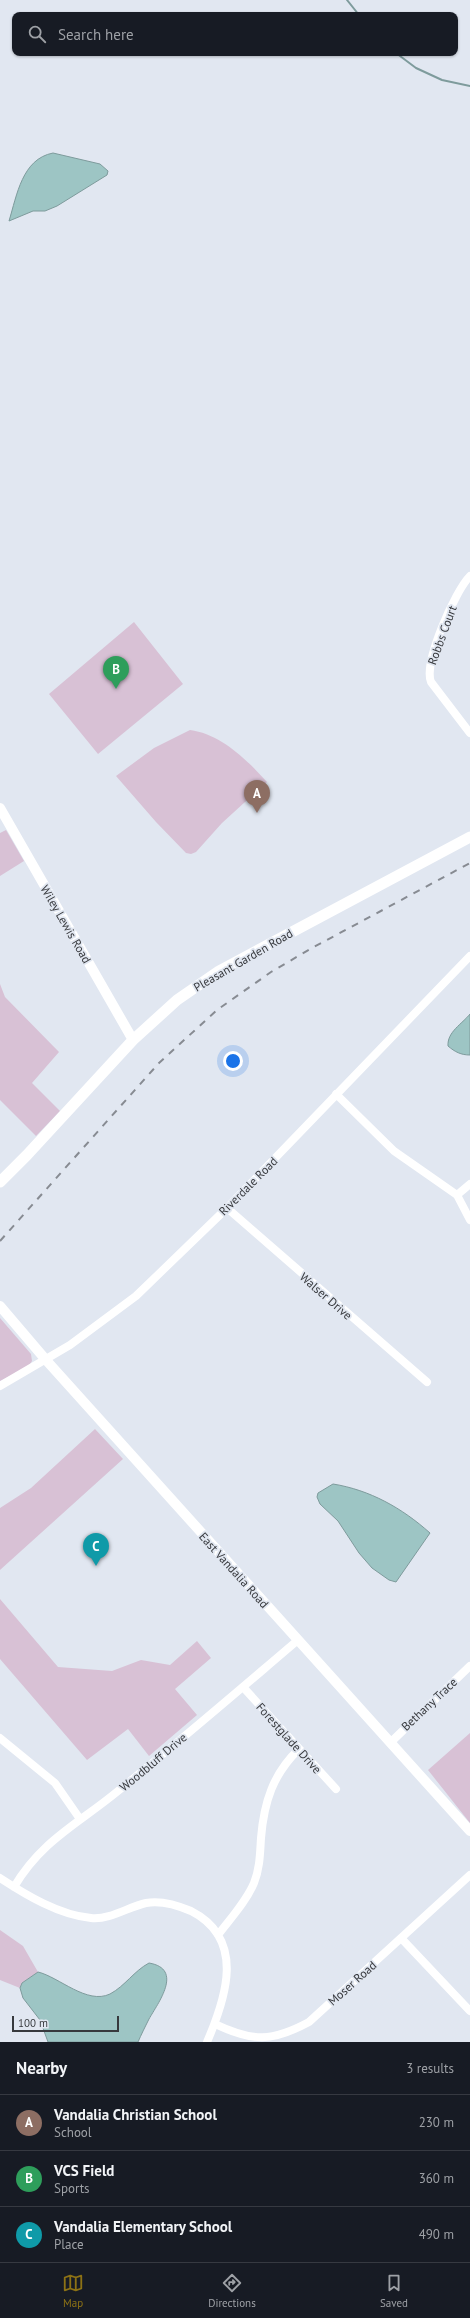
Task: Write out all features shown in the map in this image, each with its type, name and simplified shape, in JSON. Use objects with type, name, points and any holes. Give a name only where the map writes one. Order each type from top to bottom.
[{"type":"main road","name":"Pleasant Garden Road","points":[[0,1182],[27,1155],[133,1040],[177,1000],[219,971],[470,837]]},
{"type":"street","name":"Robbs Court","points":[[470,576],[452,606],[434,653],[429,673],[431,682],[470,733]]},
{"type":"street","name":"Wiley Lewis Road","points":[[0,808],[133,1040]]},
{"type":"street","name":"Riverdale Road","points":[[0,1386],[46,1360],[107,1319],[136,1296],[227,1208],[470,956]]},
{"type":"street","points":[[336,1094],[394,1152],[457,1195],[470,1220]]},
{"type":"street","points":[[457,1195],[470,1184]]},
{"type":"street","name":"Walser Drive","points":[[227,1208],[427,1382]]},
{"type":"street","name":"East Vandalia Road","points":[[0,1306],[46,1360],[470,1831]]},
{"type":"street","name":"Woodbluff Drive","points":[[14,1887],[25,1870],[39,1853],[58,1835],[117,1792],[298,1640]]},
{"type":"street","name":"Bethany Trace","points":[[390,1743],[470,1666]]},
{"type":"street","name":"Forestglade Drive","points":[[243,1686],[336,1788]]},
{"type":"street","points":[[0,1738],[55,1783],[80,1819]]},
{"type":"street","points":[[218,1935],[244,1902],[254,1883],[260,1865],[263,1816],[267,1796],[278,1774],[300,1749]]},
{"type":"street","name":"Moser Road","points":[[215,2024],[237,2034],[256,2040],[270,2040],[286,2035],[309,2022],[470,1875]]},
{"type":"street","points":[[0,1878],[51,1906],[74,1915],[93,1918],[118,1913],[147,1903],[178,1905],[196,1914],[210,1924],[218,1935],[227,1960],[227,1978],[222,2007],[207,2042]]},
{"type":"street","points":[[402,1938],[470,2011]]},
{"type":"shaded area","points":[[53,153],[100,164],[108,171],[107,175],[57,206],[45,211],[33,211],[9,221],[18,190],[28,170],[34,162]]},
{"type":"shaded area","points":[[134,622],[183,684],[98,754],[49,694]]},
{"type":"shaded area","points":[[190,730],[201,732],[223,742],[251,765],[267,782],[222,823],[196,852],[191,854],[186,853],[156,822],[116,776],[154,748]]},
{"type":"shaded area","points":[[6,830],[24,861],[0,876],[0,833]]},
{"type":"shaded area","points":[[0,984],[5,997],[59,1052],[32,1083],[60,1111],[36,1136],[0,1100]]},
{"type":"shaded area","points":[[470,1014],[470,1055],[458,1053],[453,1050],[448,1046],[448,1041],[452,1032]]},
{"type":"shaded area","points":[[0,1318],[31,1354],[32,1361],[28,1367],[0,1381]]},
{"type":"shaded area","points":[[95,1429],[123,1459],[0,1570],[0,1508],[31,1488]]},
{"type":"shaded area","points":[[333,1484],[360,1491],[385,1501],[397,1508],[430,1533],[396,1582],[389,1580],[372,1568],[359,1553],[338,1521],[320,1504],[317,1497],[318,1493]]},
{"type":"shaded area","points":[[0,1599],[58,1667],[112,1671],[141,1660],[170,1665],[197,1641],[211,1658],[175,1689],[197,1715],[149,1756],[128,1729],[87,1760],[0,1659]]},
{"type":"shaded area","points":[[470,1733],[470,1823],[428,1770]]},
{"type":"shaded area","points":[[0,1930],[23,1946],[38,1972],[22,1983],[20,1988],[0,1980]]},
{"type":"shaded area","points":[[149,1963],[159,1966],[165,1972],[167,1979],[166,1987],[138,2042],[48,2042],[40,2020],[23,1998],[20,1988],[22,1983],[38,1972],[83,1993],[92,1996],[101,1996],[115,1991]]},
{"type":"waterway","points":[[347,0],[357,12]]},
{"type":"waterway","points":[[400,56],[416,68],[442,80],[470,86]]},
{"type":"railway","points":[[0,1241],[159,1063],[217,1010],[271,972],[312,948],[470,863]]},
{"type":"place","name":"VCS Field","points":[[116,689]]},
{"type":"place","name":"Vandalia Christian School","points":[[257,813]]},
{"type":"place","name":"Vandalia Elementary School","points":[[96,1566]]}]
